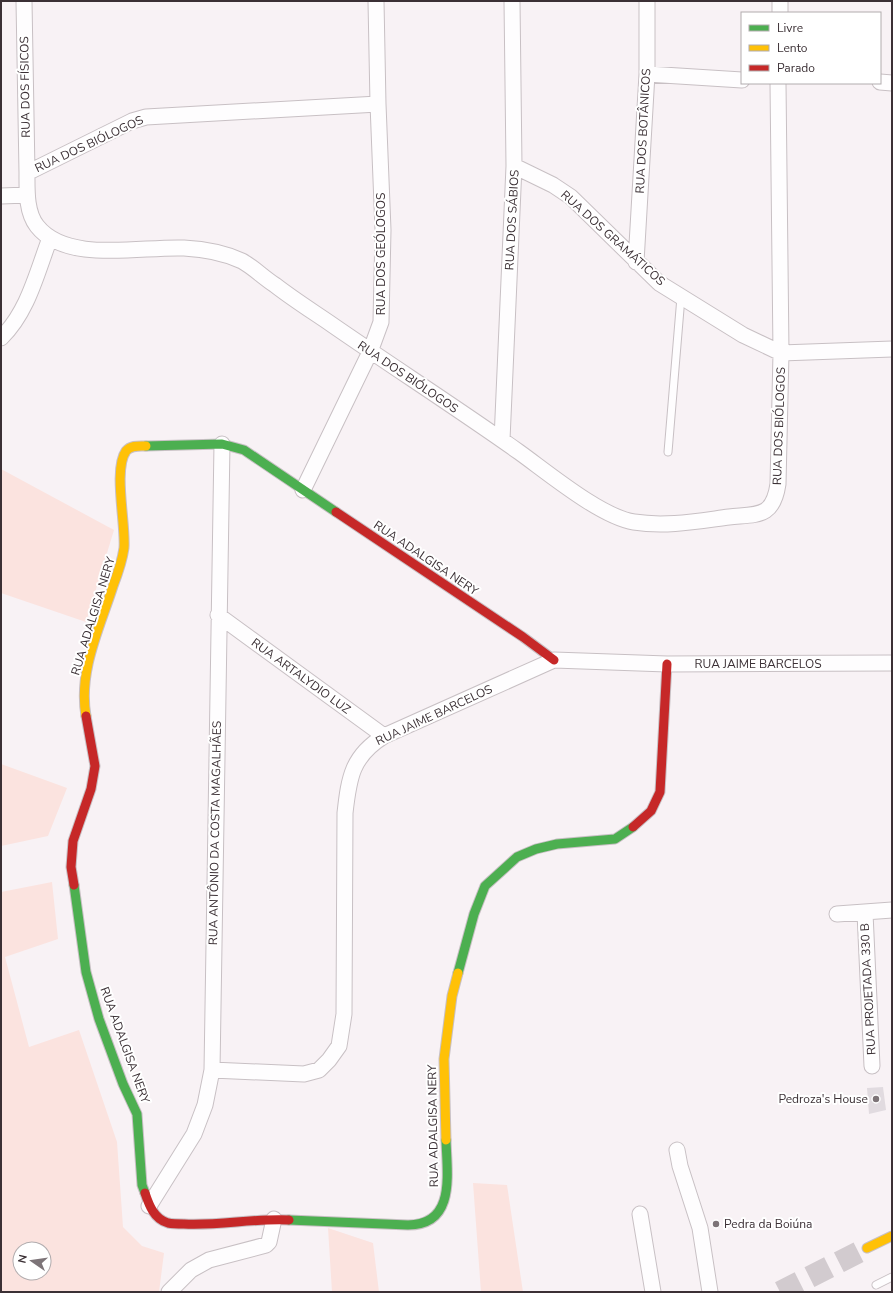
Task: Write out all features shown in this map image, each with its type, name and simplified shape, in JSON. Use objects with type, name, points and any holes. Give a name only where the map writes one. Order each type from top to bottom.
[{"type":"main road","name":"RUA ADALGISA NERY","points":[[554,660],[523,637],[303,490],[257,457],[244,450],[222,444],[134,446],[126,451],[120,470],[125,536],[123,556],[88,667],[84,688],[95,761],[94,777],[73,833],[70,849],[71,867],[86,972],[99,1019],[123,1084],[137,1114],[139,1168],[149,1206],[156,1216],[168,1223],[197,1225],[274,1219],[408,1225],[424,1224],[436,1215],[444,1203],[447,1188],[444,1059],[452,996],[474,914],[485,886],[517,857],[536,849],[557,844],[615,839],[630,830],[651,811],[660,792],[664,741],[667,664]]},
{"type":"main road","points":[[867,1248],[892,1236]]},
{"type":"street","name":"RUA DOS FÍSICOS","points":[[24,1],[27,173]]},
{"type":"street","name":"RUA DOS GEÓLOGOS","points":[[303,490],[380,329],[382,310],[384,230],[378,104],[376,1]]},
{"type":"street","name":"RUA DOS SÁBIOS","points":[[502,440],[514,166],[512,1]]},
{"type":"street","name":"RUA DOS BOTÂNICOS","points":[[636,262],[647,74],[647,1]]},
{"type":"street","points":[[780,1],[780,12]]},
{"type":"street","points":[[647,74],[741,80]]},
{"type":"street","points":[[881,82],[892,83]]},
{"type":"street","name":"RUA DOS BIÓLOGOS","points":[[378,104],[146,117],[132,121],[27,173],[26,195],[36,225],[50,238],[64,245],[91,250],[185,248],[217,253],[243,262],[370,352],[502,440],[576,493],[618,517],[633,522],[666,524],[762,514],[776,500],[778,484],[781,353],[778,84]]},
{"type":"street","name":"RUA DOS GRAMÁTICOS","points":[[514,166],[553,185],[571,197],[659,283],[743,335],[781,353],[892,349]]},
{"type":"street","points":[[1,196],[26,195]]},
{"type":"street","points":[[1,338],[8,331],[25,305],[50,238]]},
{"type":"street","name":"RUA ANTÔNIO DA COSTA MAGALHÃES","points":[[149,1206],[194,1134],[205,1105],[212,1070],[218,615],[222,444]]},
{"type":"street","name":"RUA ARTALYDIO LUZ","points":[[218,615],[384,736]]},
{"type":"street","name":"RUA JAIME BARCELOS","points":[[212,1070],[304,1074],[320,1070],[338,1046],[344,1014],[345,813],[349,780],[358,758],[371,744],[384,736],[554,660],[667,664],[892,663]]},
{"type":"street","points":[[837,914],[892,910]]},
{"type":"street","name":"RUA PROJETADA 330 B","points":[[865,913],[872,1066]]},
{"type":"street","points":[[677,1150],[680,1166],[700,1228],[710,1292]]},
{"type":"street","points":[[640,1214],[653,1292]]},
{"type":"street","points":[[169,1292],[191,1270],[209,1260],[266,1245],[270,1242],[274,1219]]},
{"type":"lane","points":[[668,452],[681,296]]},
{"type":"lane","points":[[876,1285],[892,1277]]},
{"type":"shaded area","points":[[1,469],[114,530],[86,622],[1,593]]},
{"type":"shaded area","points":[[1,764],[67,788],[48,836],[1,846]]},
{"type":"shaded area","points":[[52,882],[58,939],[5,957],[29,1047],[79,1030],[117,1142],[123,1227],[142,1246],[164,1253],[159,1292],[1,1292],[1,892]]},
{"type":"shaded area","points":[[473,1183],[507,1185],[523,1292],[481,1292]]},
{"type":"shaded area","points":[[328,1228],[373,1243],[379,1292],[332,1292]]},
{"type":"building","name":"Pedroza's House","points":[[883,1087],[886,1110],[869,1114],[867,1088]]},
{"type":"tunnel","points":[[780,1292],[867,1248]]},
{"type":"traffic: fast","points":[[146,446],[222,444],[244,450],[336,512]]},
{"type":"traffic: fast","points":[[458,973],[474,914],[485,886],[517,857],[536,849],[557,844],[615,839],[633,827]]},
{"type":"traffic: fast","points":[[74,885],[86,972],[99,1019],[123,1084],[137,1114],[142,1185],[145,1193]]},
{"type":"traffic: fast","points":[[289,1220],[408,1225],[423,1223],[434,1216],[441,1207],[445,1195],[447,1182],[446,1140]]},
{"type":"traffic: slow","points":[[86,716],[84,699],[88,666],[97,633],[120,567],[124,548],[120,484],[122,459],[126,451],[130,448],[135,446],[146,446]]},
{"type":"traffic: slow","points":[[446,1140],[444,1059],[452,996],[458,973]]},
{"type":"traffic: slow","points":[[867,1248],[892,1236]]},
{"type":"traffic: jam","points":[[336,512],[523,637],[554,660]]},
{"type":"traffic: jam","points":[[633,827],[651,811],[660,792],[667,664]]},
{"type":"traffic: jam","points":[[74,885],[71,867],[73,841],[91,789],[95,766],[86,716]]},
{"type":"traffic: jam","points":[[145,1193],[150,1207],[156,1215],[168,1223],[210,1224],[263,1220],[289,1220]]},
{"type":"place","name":"Pedroza's House","points":[[876,1099]]},
{"type":"place","name":"Pedra da Boiúna","points":[[716,1224]]}]
